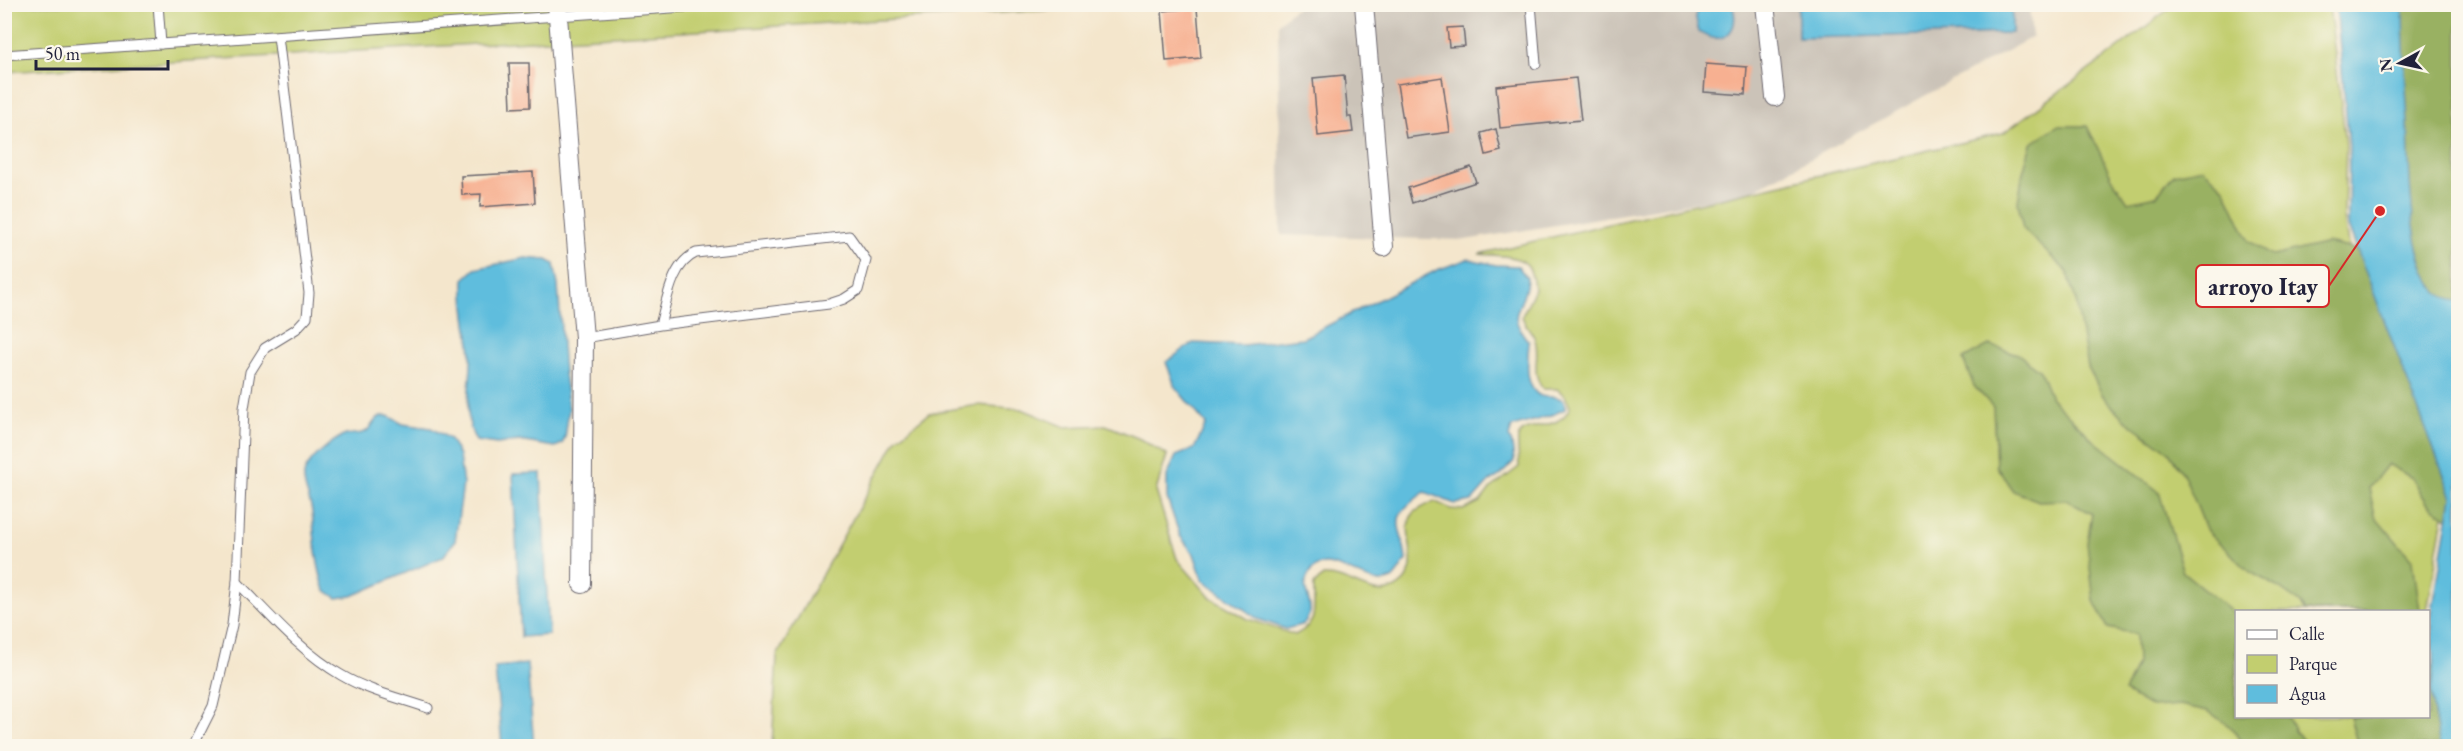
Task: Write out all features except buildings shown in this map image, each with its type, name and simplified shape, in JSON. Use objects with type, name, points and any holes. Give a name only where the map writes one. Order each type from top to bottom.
[{"type":"street","points":[[1364,4],[1384,247]]},
{"type":"street","points":[[1765,4],[1775,97]]},
{"type":"street","points":[[558,10],[584,338],[582,584]]},
{"type":"lane","points":[[158,4],[161,44]]},
{"type":"lane","points":[[4,54],[278,36],[558,10],[728,4]]},
{"type":"lane","points":[[1531,4],[1536,64]]},
{"type":"lane","points":[[193,747],[213,706],[232,625],[237,582],[244,408],[250,372],[266,348],[296,329],[307,317],[309,293],[278,36]]},
{"type":"lane","points":[[584,338],[660,325],[829,304],[858,291],[866,260],[849,237],[696,253],[686,258],[677,271],[660,325]]},
{"type":"lane","points":[[237,582],[303,648],[340,675],[373,690],[428,708]]},
{"type":"shaded area","points":[[1300,4],[2029,4],[2032,37],[1746,194],[1465,240],[1281,235],[1278,23]]},
{"type":"green space","points":[[5,5],[1133,5],[5,72]]},
{"type":"green space","points":[[2174,5],[2329,5],[2346,144],[2344,217],[2348,244],[2442,485],[2445,510],[2427,610],[2235,610],[2235,718],[2429,718],[2436,746],[772,746],[777,656],[897,439],[929,413],[978,405],[1022,409],[1065,427],[1106,425],[1140,439],[1167,455],[1156,491],[1177,559],[1210,597],[1248,619],[1295,635],[1312,620],[1314,585],[1323,576],[1332,576],[1368,589],[1386,592],[1404,581],[1410,572],[1408,530],[1409,521],[1414,513],[1434,501],[1451,509],[1463,510],[1480,502],[1490,489],[1519,467],[1518,438],[1521,433],[1558,420],[1570,407],[1565,396],[1557,389],[1543,389],[1537,376],[1536,343],[1522,316],[1535,289],[1528,266],[1512,257],[1479,254],[2003,133]]},
{"type":"green space","points":[[2395,5],[2458,5],[2458,334],[2449,333],[2415,245],[2392,19]]},
{"type":"green space","points":[[2057,126],[2087,126],[2112,178],[2128,202],[2156,196],[2174,174],[2203,168],[2224,188],[2249,241],[2273,256],[2328,243],[2357,250],[2432,406],[2458,522],[2456,524],[2427,503],[2412,478],[2388,464],[2369,488],[2375,516],[2413,561],[2420,610],[2305,610],[2300,603],[2276,586],[2250,572],[2207,531],[2185,477],[2169,452],[2123,418],[2103,396],[2088,367],[2076,301],[2067,272],[2023,229],[2018,202],[2031,144]]},
{"type":"green space","points":[[1989,345],[2018,354],[2040,371],[2051,398],[2092,439],[2159,492],[2183,572],[2235,614],[2235,718],[2288,718],[2295,732],[2309,746],[2243,746],[2233,729],[2208,711],[2180,705],[2152,707],[2124,692],[2137,664],[2136,634],[2108,628],[2094,601],[2087,543],[2092,514],[2066,500],[2039,501],[2013,491],[1996,466],[1993,407],[1974,386],[1963,359]]},
{"type":"green space","points":[[2430,661],[2458,746],[2362,746],[2356,739],[2350,718],[2430,718]]},
{"type":"water","points":[[1696,4],[1732,5],[1734,22],[1728,34],[1715,38],[1699,32]]},
{"type":"water","points":[[1798,5],[2012,5],[2012,33],[1798,38]]},
{"type":"water","points":[[2336,5],[2403,5],[2409,167],[2419,253],[2428,277],[2441,294],[2458,301],[2458,746],[2440,746],[2431,697],[2434,657],[2431,618],[2452,497],[2348,226],[2349,146]]},
{"type":"water","points":[[525,258],[547,260],[554,264],[558,285],[569,409],[565,438],[562,444],[555,447],[519,441],[497,444],[476,441],[469,420],[471,353],[464,279],[475,269]]},
{"type":"water","points":[[1468,259],[1496,265],[1518,266],[1527,278],[1526,289],[1516,316],[1521,331],[1529,342],[1528,371],[1531,386],[1541,396],[1556,397],[1564,401],[1565,409],[1550,416],[1512,427],[1509,437],[1514,461],[1501,475],[1489,482],[1472,501],[1455,504],[1425,492],[1412,501],[1404,509],[1399,522],[1406,560],[1392,579],[1382,582],[1371,580],[1335,565],[1324,564],[1315,568],[1307,578],[1306,587],[1310,611],[1304,624],[1286,629],[1258,619],[1203,580],[1194,554],[1180,536],[1167,498],[1167,476],[1176,456],[1194,449],[1206,424],[1176,388],[1166,362],[1193,343],[1243,345],[1303,338],[1437,270]]},
{"type":"water","points":[[381,416],[388,416],[403,424],[431,428],[450,439],[459,456],[463,484],[455,541],[443,557],[352,596],[337,598],[325,590],[322,581],[304,476],[309,464],[327,446],[346,435],[365,432]]},
{"type":"water","points":[[541,473],[549,635],[521,637],[513,474]]},
{"type":"water","points":[[527,664],[534,746],[502,746],[495,667]]},
{"type":"place","name":"arroyo Itay","points":[[2380,211]]}]
